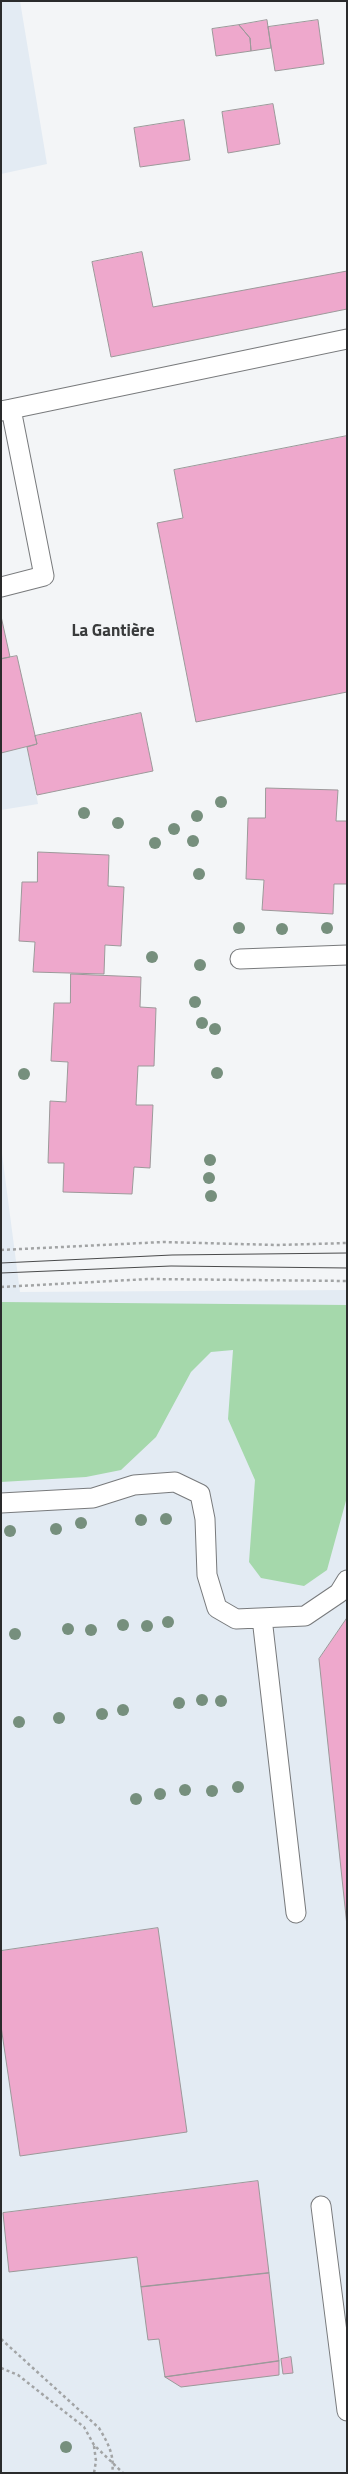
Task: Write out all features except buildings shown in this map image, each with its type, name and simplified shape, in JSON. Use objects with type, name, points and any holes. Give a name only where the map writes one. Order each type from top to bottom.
[{"type":"lane","points":[[1,587],[44,576],[6,410],[347,339]]},
{"type":"lane","points":[[240,960],[347,955]]},
{"type":"lane","points":[[1,1503],[93,1498],[134,1485],[175,1482],[200,1494],[205,1519],[207,1575],[217,1608],[236,1619],[305,1616],[339,1593],[347,1580]]},
{"type":"lane","points":[[262,1618],[296,1913]]},
{"type":"lane","points":[[320,2206],[347,2411]]},
{"type":"path","points":[[1,1250],[163,1242],[277,1245],[347,1243]]},
{"type":"path","points":[[1,1287],[149,1279],[347,1281]]},
{"type":"path","points":[[1,2339],[99,2428],[109,2445],[114,2463],[112,2473]]},
{"type":"path","points":[[1,2368],[18,2375],[84,2427],[94,2445],[123,2473]]},
{"type":"path","points":[[94,2445],[96,2462],[94,2473]]},
{"type":"shaded area","points":[[1,1],[20,1],[47,164],[1,174]]},
{"type":"shaded area","points":[[27,747],[38,804],[1,810],[1,753]]},
{"type":"shaded area","points":[[1,1146],[20,1292],[347,1290],[347,2473],[1,2473]]},
{"type":"green space","points":[[1,1302],[347,1305],[347,1497],[327,1570],[304,1586],[261,1578],[249,1562],[255,1480],[228,1419],[233,1350],[211,1352],[191,1372],[156,1437],[121,1470],[86,1477],[1,1482]]},
{"type":"tram line","points":[[1,1263],[172,1255],[347,1253]]},
{"type":"tram line","points":[[1,1273],[171,1266],[347,1268]]},
{"type":"district","name":"La Gantière","points":[[113,632]]}]
